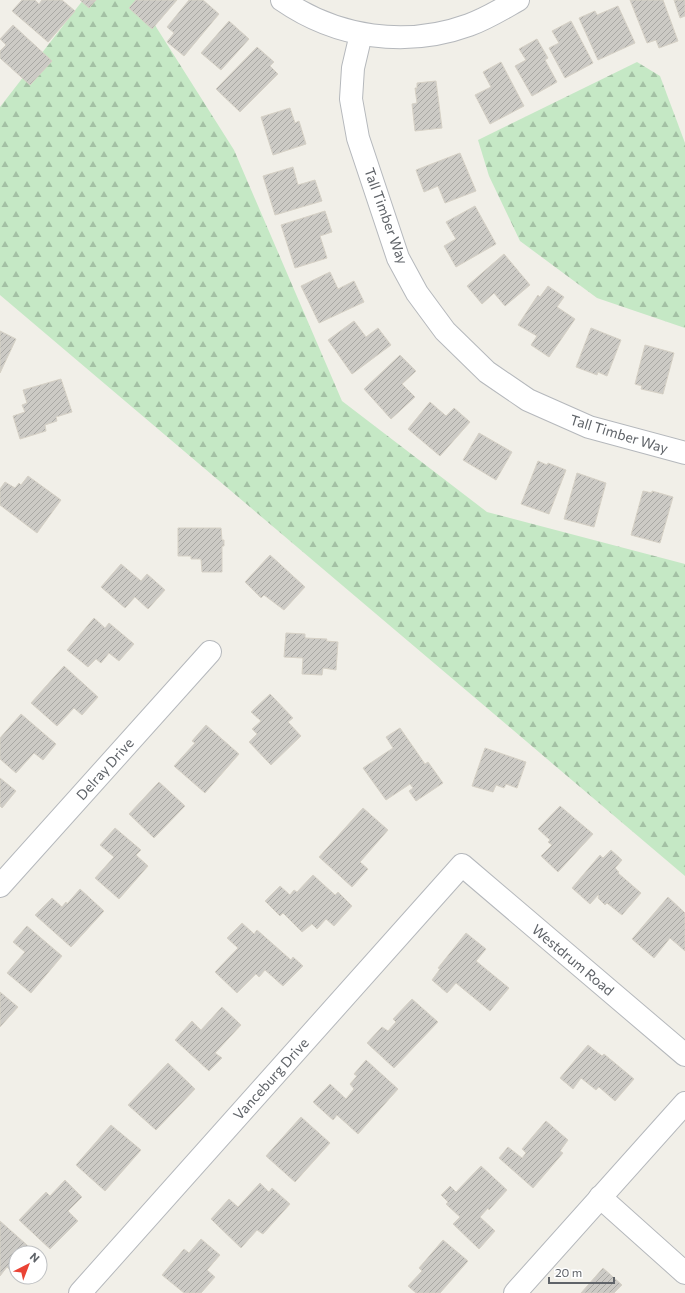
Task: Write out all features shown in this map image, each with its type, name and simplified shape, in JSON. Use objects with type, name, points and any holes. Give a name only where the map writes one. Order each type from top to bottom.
[{"type":"street","points":[[282,0],[323,23],[350,32],[402,38],[440,33],[479,21],[518,0]]},
{"type":"street","name":"Tall Timber Way","points":[[361,34],[353,68],[351,99],[353,121],[398,258],[417,293],[445,331],[487,372],[520,396],[548,410],[589,427],[685,453]]},
{"type":"street","name":"Delray Drive","points":[[0,886],[210,652]]},
{"type":"street","name":"Westdrum Road","points":[[462,865],[685,1055]]},
{"type":"street","name":"Vanceburg Drive","points":[[80,1293],[462,865]]},
{"type":"street","points":[[514,1293],[685,1102]]},
{"type":"street","points":[[600,1197],[685,1273]]},
{"type":"green space","points":[[83,0],[139,0],[234,150],[342,401],[487,512],[685,564],[685,876],[0,295],[0,107]]},
{"type":"green space","points":[[637,62],[660,76],[685,143],[685,328],[597,298],[520,241],[489,176],[478,140]]},
{"type":"building","points":[[22,0],[35,0],[39,4],[42,0],[62,0],[75,11],[48,42],[12,11]]},
{"type":"building","points":[[80,0],[96,0],[89,8]]},
{"type":"building","points":[[136,0],[177,0],[152,29],[129,8]]},
{"type":"building","points":[[189,0],[203,0],[219,14],[184,56],[167,42],[174,33],[167,27]]},
{"type":"building","points":[[630,0],[663,0],[678,41],[659,48],[656,40],[647,43]]},
{"type":"building","points":[[674,0],[685,0],[685,16],[680,18]]},
{"type":"building","points":[[618,6],[635,43],[598,60],[579,18],[595,11],[597,15]]},
{"type":"building","points":[[229,21],[249,39],[221,70],[201,53]]},
{"type":"building","points":[[571,21],[593,63],[565,78],[549,48],[559,43],[552,31]]},
{"type":"building","points":[[13,25],[52,61],[30,85],[0,58],[0,51],[6,45],[0,39]]},
{"type":"building","points":[[537,39],[548,58],[545,60],[557,82],[532,96],[515,66],[526,60],[519,49]]},
{"type":"building","points":[[257,47],[274,62],[270,66],[278,74],[240,112],[216,89]]},
{"type":"building","points":[[501,62],[524,106],[490,124],[475,95],[491,87],[483,72]]},
{"type":"building","points":[[436,81],[442,128],[415,131],[412,104],[417,103],[415,88],[417,88],[417,83]]},
{"type":"building","points":[[290,108],[295,123],[299,121],[306,144],[273,155],[261,117]]},
{"type":"building","points":[[460,153],[476,191],[445,203],[438,186],[424,192],[416,170]]},
{"type":"building","points":[[293,167],[298,185],[315,180],[322,201],[275,215],[263,176]]},
{"type":"building","points":[[475,206],[496,244],[456,267],[444,246],[456,239],[446,222]]},
{"type":"building","points":[[325,211],[332,232],[320,236],[327,258],[295,268],[281,225]]},
{"type":"building","points":[[504,254],[530,285],[505,306],[494,293],[482,304],[467,286]]},
{"type":"building","points":[[330,272],[338,289],[354,281],[364,302],[319,323],[301,286]]},
{"type":"building","points":[[548,286],[564,297],[557,307],[575,319],[549,357],[531,345],[537,336],[518,325],[538,295],[540,297]]},
{"type":"building","points":[[354,321],[366,337],[378,328],[391,345],[352,374],[328,340]]},
{"type":"building","points":[[591,328],[621,340],[607,376],[598,372],[597,375],[576,367]]},
{"type":"building","points":[[0,331],[16,339],[0,373]]},
{"type":"building","points":[[645,345],[674,353],[663,394],[641,389],[642,386],[635,384]]},
{"type":"building","points":[[400,355],[416,371],[402,384],[415,397],[391,419],[364,389]]},
{"type":"building","points":[[61,379],[72,412],[56,417],[57,421],[45,425],[46,431],[20,439],[13,416],[25,412],[22,405],[27,403],[23,390]]},
{"type":"building","points":[[430,402],[446,416],[454,408],[470,422],[440,456],[408,429]]},
{"type":"building","points":[[479,433],[512,452],[496,480],[463,460]]},
{"type":"building","points":[[538,461],[566,470],[549,514],[521,504]]},
{"type":"building","points":[[577,473],[606,483],[594,527],[564,519]]},
{"type":"building","points":[[28,476],[61,500],[37,533],[0,505],[0,489],[5,482],[15,488],[19,483],[21,485]]},
{"type":"building","points":[[643,491],[652,493],[652,491],[673,497],[660,543],[631,535]]},
{"type":"building","points":[[178,528],[221,528],[222,540],[224,540],[224,546],[222,546],[222,572],[202,572],[201,559],[191,559],[191,556],[178,556]]},
{"type":"building","points":[[270,555],[305,587],[284,610],[264,595],[261,598],[245,582]]},
{"type":"building","points":[[121,564],[141,581],[147,574],[165,590],[148,609],[135,597],[125,608],[101,587]]},
{"type":"building","points":[[94,618],[105,628],[109,623],[134,644],[119,661],[109,653],[101,663],[96,659],[88,667],[67,650]]},
{"type":"building","points":[[286,633],[305,634],[305,638],[327,639],[326,641],[338,642],[336,670],[323,668],[322,675],[302,674],[303,658],[284,657]]},
{"type":"building","points":[[64,666],[98,697],[82,715],[74,708],[57,726],[31,703]]},
{"type":"building","points":[[270,694],[293,718],[288,722],[301,736],[271,765],[249,742],[257,734],[252,729],[261,721],[251,712]]},
{"type":"building","points":[[21,714],[56,744],[43,760],[34,753],[16,773],[0,759],[0,738]]},
{"type":"building","points":[[206,725],[239,754],[205,793],[174,766],[195,743],[192,741]]},
{"type":"building","points":[[400,728],[425,764],[428,762],[443,783],[416,801],[409,791],[413,788],[410,784],[386,800],[363,768],[393,748],[386,737]]},
{"type":"building","points":[[485,748],[526,762],[517,788],[506,784],[504,788],[496,785],[493,792],[472,786]]},
{"type":"building","points":[[0,778],[16,791],[2,808],[0,806]]},
{"type":"building","points":[[159,782],[185,806],[154,838],[129,814]]},
{"type":"building","points":[[560,806],[593,834],[558,872],[541,856],[552,845],[548,842],[550,840],[538,829]]},
{"type":"building","points":[[363,808],[388,830],[360,862],[368,869],[352,887],[319,857]]},
{"type":"building","points":[[115,828],[141,850],[136,855],[148,866],[119,899],[95,878],[114,857],[100,845]]},
{"type":"building","points":[[611,850],[622,860],[615,868],[619,872],[618,873],[641,893],[622,915],[607,903],[605,905],[598,898],[598,895],[590,904],[572,888],[600,855],[603,858]]},
{"type":"building","points":[[313,875],[335,895],[338,892],[352,906],[334,926],[326,919],[317,929],[312,924],[302,932],[283,913],[280,916],[265,901],[280,886],[290,895],[294,890],[297,892]]},
{"type":"building","points":[[80,889],[104,911],[71,947],[35,915],[52,898],[62,907],[66,902],[67,904]]},
{"type":"building","points":[[668,897],[685,913],[685,951],[670,938],[654,958],[632,939]]},
{"type":"building","points":[[242,923],[254,934],[257,930],[291,960],[293,957],[303,966],[283,986],[265,970],[259,977],[256,974],[237,993],[215,972],[238,948],[227,938]]},
{"type":"building","points":[[27,926],[62,956],[31,993],[7,973],[25,952],[13,942]]},
{"type":"building","points":[[466,933],[486,949],[476,961],[509,988],[490,1011],[456,983],[447,993],[432,980],[440,969],[438,968]]},
{"type":"building","points":[[0,992],[18,1007],[0,1027]]},
{"type":"building","points":[[412,999],[438,1022],[394,1068],[367,1043],[382,1027],[388,1031],[396,1022],[393,1019]]},
{"type":"building","points":[[222,1007],[241,1025],[215,1053],[222,1058],[209,1071],[175,1040],[192,1021],[201,1030]]},
{"type":"building","points":[[588,1045],[602,1056],[604,1054],[634,1079],[615,1101],[599,1087],[596,1090],[581,1078],[573,1089],[560,1078]]},
{"type":"building","points":[[366,1060],[398,1089],[358,1134],[337,1115],[333,1120],[313,1102],[330,1084],[346,1099],[354,1089],[350,1084],[357,1076],[354,1074]]},
{"type":"building","points":[[168,1063],[195,1089],[156,1130],[128,1105]]},
{"type":"building","points":[[301,1117],[330,1143],[295,1182],[266,1156]]},
{"type":"building","points":[[546,1121],[568,1140],[560,1151],[563,1153],[533,1188],[499,1158],[508,1147],[522,1158],[526,1153],[522,1149]]},
{"type":"building","points":[[111,1125],[141,1150],[105,1191],[76,1165]]},
{"type":"building","points":[[481,1166],[507,1190],[489,1210],[488,1208],[480,1217],[495,1231],[479,1249],[453,1224],[460,1217],[446,1204],[448,1202],[441,1195],[450,1186],[456,1192]]},
{"type":"building","points":[[65,1180],[82,1197],[68,1211],[78,1221],[50,1249],[48,1245],[46,1245],[19,1220],[46,1192],[50,1196]]},
{"type":"building","points":[[260,1183],[269,1192],[272,1188],[290,1204],[263,1234],[257,1230],[241,1248],[211,1219],[229,1199],[238,1207]]},
{"type":"building","points":[[0,1221],[27,1245],[8,1245],[8,1268],[7,1267],[0,1276]]},
{"type":"building","points":[[201,1239],[220,1255],[207,1270],[215,1277],[201,1293],[184,1293],[162,1275],[184,1249],[189,1253]]},
{"type":"building","points":[[443,1240],[468,1261],[440,1293],[416,1293],[408,1286],[422,1271],[419,1268]]},
{"type":"building","points":[[603,1268],[622,1285],[614,1293],[581,1293]]}]
